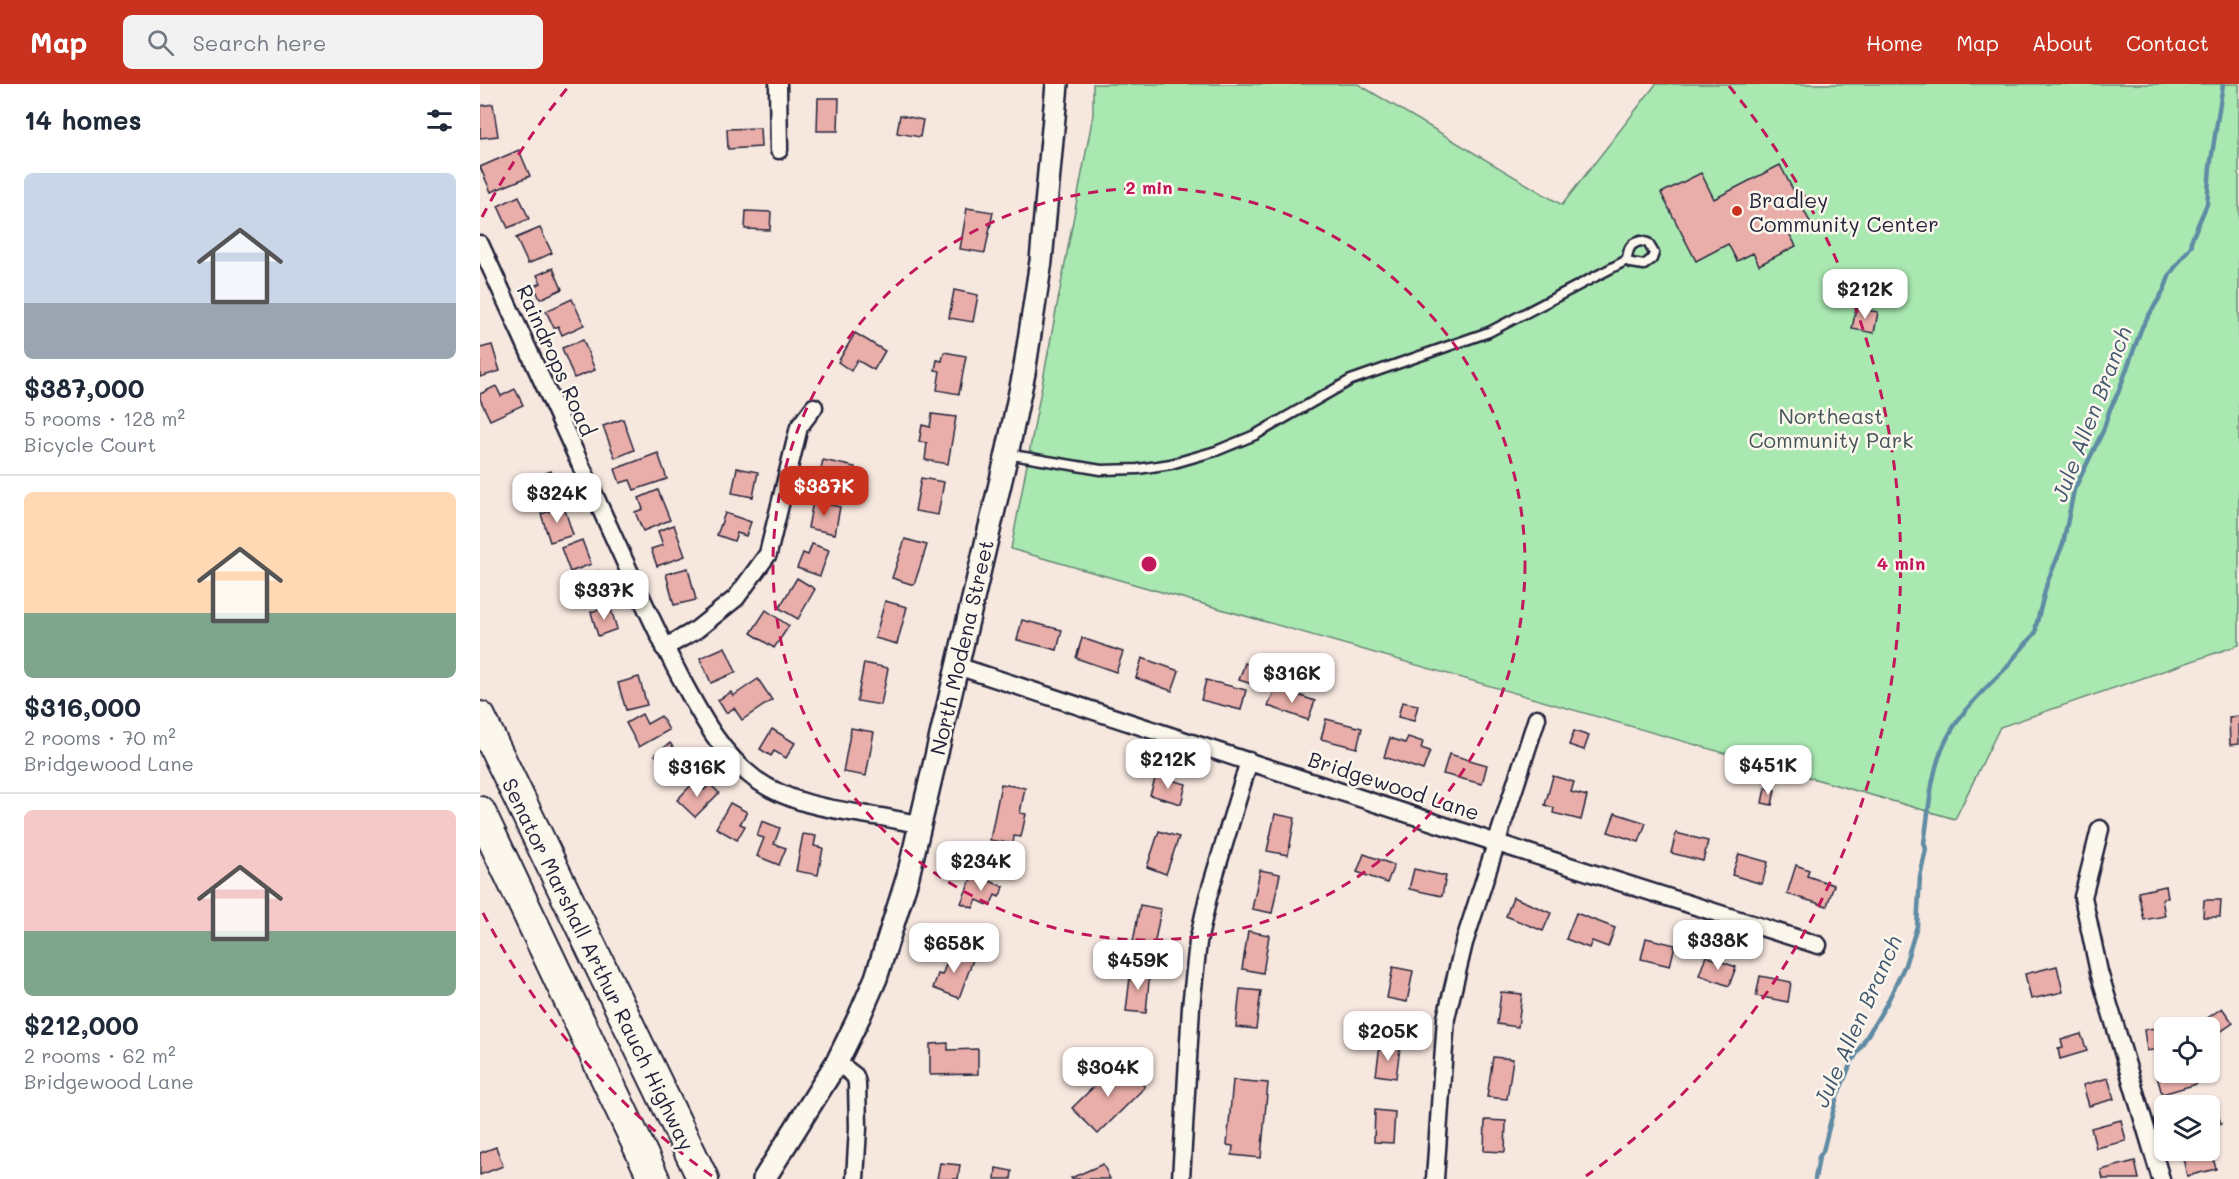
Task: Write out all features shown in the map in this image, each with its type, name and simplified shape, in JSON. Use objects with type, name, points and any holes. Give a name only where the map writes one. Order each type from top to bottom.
[{"type":"highway","name":"Senator Marshall Arthur Rauch Highway","points":[[480,717],[703,1179]]},
{"type":"highway","name":"Senator Marshall Arthur Rauch Highway","points":[[480,812],[654,1179]]},
{"type":"street","points":[[778,84],[779,150]]},
{"type":"street","name":"North Modena Street","points":[[764,1179],[837,1062],[876,978],[897,915],[1007,454],[1023,373],[1041,261],[1057,84]]},
{"type":"street","name":"Raindrops Road","points":[[480,244],[664,648],[711,733],[728,756],[757,780],[798,801],[834,811],[891,817],[920,825]]},
{"type":"street","points":[[664,648],[696,630],[736,598],[768,554],[800,427],[814,407]]},
{"type":"street","name":"Bridgewood Lane","points":[[957,666],[1497,843],[1818,945]]},
{"type":"street","points":[[1435,1179],[1446,1018],[1464,943],[1537,718]]},
{"type":"street","points":[[1181,1179],[1191,1007],[1198,942],[1208,897],[1249,761]]},
{"type":"street","points":[[2100,829],[2083,897],[2098,972],[2161,1179]]},
{"type":"street","points":[[837,1062],[855,1076],[857,1083],[858,1128],[855,1179]]},
{"type":"lane","points":[[1007,454],[1101,470],[1138,469],[1171,464],[1216,451],[1264,430],[1351,380],[1489,332],[1628,260]]},
{"type":"green space","name":"Northeast Community Park","points":[[1093,84],[1358,84],[1562,205],[1656,84],[2239,84],[2239,645],[2000,727],[1955,819],[1011,549],[1093,115]]},
{"type":"building","points":[[818,98],[839,98],[838,131],[817,131]]},
{"type":"building","points":[[493,104],[498,136],[480,138],[480,106]]},
{"type":"building","points":[[900,115],[923,120],[920,137],[897,133]]},
{"type":"building","points":[[760,128],[761,147],[728,149],[727,129]]},
{"type":"building","points":[[519,150],[530,176],[491,192],[480,167]]},
{"type":"building","name":"Bradley Community Center","points":[[1780,165],[1811,224],[1790,235],[1796,246],[1759,265],[1753,253],[1737,261],[1728,244],[1696,261],[1661,193],[1701,173],[1714,199]]},
{"type":"building","points":[[519,196],[529,219],[508,228],[498,206]]},
{"type":"building","points":[[967,208],[993,212],[985,253],[960,249]]},
{"type":"building","points":[[746,211],[771,212],[770,230],[745,229]]},
{"type":"building","points":[[540,228],[552,253],[528,264],[516,238]]},
{"type":"building","points":[[553,268],[562,289],[540,299],[534,286],[541,283],[537,275]]},
{"type":"building","points":[[954,290],[978,295],[973,322],[949,318]]},
{"type":"building","points":[[572,299],[584,325],[562,335],[558,326],[554,328],[546,311]]},
{"type":"building","points":[[1856,308],[1878,312],[1874,333],[1852,329]]},
{"type":"building","points":[[855,333],[885,351],[874,370],[857,360],[851,371],[838,362]]},
{"type":"building","points":[[583,340],[595,370],[574,378],[562,348]]},
{"type":"building","points":[[492,345],[500,371],[480,377],[480,348]]},
{"type":"building","points":[[944,352],[966,356],[959,394],[937,390],[940,371],[935,370],[937,360],[942,361]]},
{"type":"building","points":[[496,386],[501,396],[515,389],[523,405],[490,420],[480,394]]},
{"type":"building","points":[[932,414],[956,417],[948,464],[925,460],[927,443],[919,442],[922,425],[930,427]]},
{"type":"building","points":[[623,419],[634,450],[615,458],[603,426]]},
{"type":"building","points":[[658,453],[667,479],[634,490],[630,480],[620,483],[615,469]]},
{"type":"building","points":[[823,460],[855,467],[850,493],[817,486]]},
{"type":"building","points":[[737,468],[758,472],[753,497],[732,493]]},
{"type":"building","points":[[551,471],[561,496],[536,506],[526,481]]},
{"type":"building","points":[[921,478],[944,482],[938,515],[915,511]]},
{"type":"building","points":[[658,490],[670,520],[643,531],[635,512],[643,509],[639,498]]},
{"type":"building","points":[[813,501],[840,507],[835,534],[808,528]]},
{"type":"building","points":[[564,507],[573,535],[550,542],[541,514]]},
{"type":"building","points":[[725,513],[751,522],[746,536],[737,533],[734,541],[717,535]]},
{"type":"building","points":[[674,525],[685,556],[657,566],[651,549],[663,545],[658,531]]},
{"type":"building","points":[[905,539],[927,545],[914,585],[892,578]]},
{"type":"building","points":[[582,540],[591,564],[570,572],[561,548]]},
{"type":"building","points":[[812,544],[829,550],[820,576],[797,568],[803,553],[808,555]]},
{"type":"building","points":[[688,568],[696,600],[674,605],[666,574]]},
{"type":"building","points":[[598,571],[606,597],[581,605],[572,579]]},
{"type":"building","points":[[797,578],[815,589],[798,619],[779,608]]},
{"type":"building","points":[[885,601],[907,607],[897,644],[875,638]]},
{"type":"building","points":[[610,606],[617,629],[598,636],[591,612]]},
{"type":"building","points":[[766,610],[789,626],[774,648],[751,633]]},
{"type":"building","points":[[1022,620],[1062,630],[1057,650],[1017,640]]},
{"type":"building","points":[[1082,638],[1123,652],[1116,672],[1076,658]]},
{"type":"building","points":[[725,647],[736,672],[711,683],[700,658]]},
{"type":"building","points":[[1142,658],[1179,671],[1172,691],[1136,678]]},
{"type":"building","points":[[864,663],[888,668],[881,705],[857,701]]},
{"type":"building","points":[[1245,663],[1258,667],[1252,684],[1239,680]]},
{"type":"building","points":[[639,677],[647,705],[626,710],[618,683]]},
{"type":"building","points":[[758,679],[772,700],[742,720],[734,708],[726,713],[718,700],[731,692],[733,696]]},
{"type":"building","points":[[1206,680],[1246,690],[1241,710],[1201,700]]},
{"type":"building","points":[[1276,687],[1315,701],[1308,720],[1268,706]]},
{"type":"building","points":[[1402,702],[1418,705],[1414,721],[1398,717]]},
{"type":"building","points":[[642,714],[647,724],[661,716],[669,730],[639,747],[626,723]]},
{"type":"building","points":[[2239,716],[2239,744],[2230,745],[2229,717]]},
{"type":"building","points":[[1326,719],[1362,728],[1357,748],[1321,739]]},
{"type":"building","points":[[851,728],[874,732],[866,776],[843,772]]},
{"type":"building","points":[[772,729],[795,743],[786,758],[774,751],[771,756],[760,749]]},
{"type":"building","points":[[1574,731],[1589,736],[1584,750],[1569,745]]},
{"type":"building","points":[[1408,737],[1423,742],[1421,748],[1430,751],[1423,770],[1384,757],[1390,738],[1405,743]]},
{"type":"building","points":[[670,743],[690,770],[675,781],[655,755]]},
{"type":"building","points":[[1449,754],[1487,765],[1482,784],[1443,774]]},
{"type":"building","points":[[1156,776],[1186,784],[1181,804],[1150,795]]},
{"type":"building","points":[[1553,776],[1574,782],[1571,792],[1587,796],[1581,820],[1553,813],[1554,808],[1545,805]]},
{"type":"building","points":[[695,781],[704,790],[710,784],[719,793],[695,817],[677,800]]},
{"type":"building","points":[[1001,784],[1025,788],[1020,813],[1026,814],[1021,837],[1014,836],[1013,844],[990,840]]},
{"type":"building","points":[[1765,788],[1775,790],[1772,805],[1762,803]]},
{"type":"building","points":[[730,803],[747,812],[740,824],[745,826],[737,840],[716,828]]},
{"type":"building","points":[[1615,813],[1646,823],[1639,842],[1608,832]]},
{"type":"building","points":[[1275,814],[1295,818],[1288,855],[1267,851]]},
{"type":"building","points":[[762,821],[780,828],[774,844],[786,848],[779,865],[757,856],[764,838],[757,836]]},
{"type":"building","points":[[1159,831],[1179,837],[1166,874],[1147,867]]},
{"type":"building","points":[[1676,833],[1708,841],[1703,861],[1671,853]]},
{"type":"building","points":[[803,834],[816,836],[814,846],[823,848],[818,875],[796,871]]},
{"type":"building","points":[[1364,854],[1394,865],[1387,883],[1357,872]]},
{"type":"building","points":[[1739,854],[1768,862],[1762,884],[1732,875]]},
{"type":"building","points":[[1796,865],[1809,870],[1807,876],[1834,885],[1827,906],[1787,894]]},
{"type":"building","points":[[1414,869],[1446,876],[1442,896],[1409,889]]},
{"type":"building","points":[[1260,870],[1280,874],[1272,913],[1252,909]]},
{"type":"building","points":[[973,874],[1004,887],[999,897],[995,895],[990,906],[977,900],[973,908],[961,903]]},
{"type":"building","points":[[2166,886],[2168,898],[2162,899],[2165,916],[2144,920],[2138,892]]},
{"type":"building","points":[[1513,897],[1551,913],[1543,931],[1506,916]]},
{"type":"building","points":[[2204,900],[2221,900],[2220,917],[2203,917]]},
{"type":"building","points":[[1140,905],[1161,909],[1154,946],[1133,942]]},
{"type":"building","points":[[1576,913],[1615,928],[1608,947],[1592,941],[1589,948],[1566,939]]},
{"type":"building","points":[[1248,931],[1269,935],[1263,973],[1242,969]]},
{"type":"building","points":[[1646,938],[1675,945],[1670,966],[1641,959]]},
{"type":"building","points":[[952,949],[974,957],[959,998],[933,988],[938,974],[942,975]]},
{"type":"building","points":[[1706,956],[1736,967],[1729,986],[1699,975]]},
{"type":"building","points":[[2057,966],[2063,992],[2031,999],[2025,974]]},
{"type":"building","points":[[1393,967],[1413,971],[1407,1002],[1387,998]]},
{"type":"building","points":[[1131,969],[1150,971],[1146,1013],[1126,1011]]},
{"type":"building","points":[[1760,976],[1791,982],[1788,1002],[1756,996]]},
{"type":"building","points":[[1240,989],[1261,991],[1256,1029],[1236,1027]]},
{"type":"building","points":[[1501,992],[1522,994],[1518,1027],[1497,1024]]},
{"type":"building","points":[[2222,1008],[2233,1023],[2220,1032],[2220,1017],[2209,1017]]},
{"type":"building","points":[[2154,1028],[2154,1050],[2147,1051],[2144,1030]]},
{"type":"building","points":[[2081,1034],[2087,1051],[2060,1059],[2058,1049],[2063,1048],[2061,1040]]},
{"type":"building","points":[[948,1043],[948,1050],[978,1049],[978,1074],[930,1075],[930,1044]]},
{"type":"building","points":[[1380,1045],[1400,1048],[1396,1078],[1376,1075]]},
{"type":"building","points":[[1493,1057],[1513,1059],[1507,1099],[1487,1097]]},
{"type":"building","points":[[1119,1062],[1145,1087],[1098,1134],[1072,1108]]},
{"type":"building","points":[[2108,1078],[2114,1099],[2089,1106],[2083,1085]]},
{"type":"building","points":[[1233,1080],[1268,1083],[1261,1158],[1232,1155],[1233,1146],[1227,1145]]},
{"type":"building","points":[[2159,1083],[2197,1084],[2162,1094]]},
{"type":"building","points":[[1375,1110],[1395,1112],[1393,1143],[1374,1142]]},
{"type":"building","points":[[1485,1120],[1506,1121],[1505,1152],[1484,1151]]},
{"type":"building","points":[[2121,1120],[2126,1141],[2096,1148],[2091,1128]]},
{"type":"building","points":[[496,1147],[503,1166],[480,1175],[480,1153]]},
{"type":"building","points":[[2135,1161],[2139,1179],[2103,1179],[2101,1170]]},
{"type":"building","points":[[2184,1161],[2214,1161],[2216,1169],[2187,1176]]},
{"type":"building","points":[[940,1163],[960,1165],[958,1179],[937,1179]]},
{"type":"building","points":[[1103,1164],[1110,1179],[1071,1178]]},
{"type":"building","points":[[996,1168],[1012,1171],[1011,1179],[995,1179]]},
{"type":"waterway","name":"Jule Allen Branch","points":[[1815,1179],[1837,1096],[1851,1063],[1887,1003],[1905,965],[1917,926],[1920,877],[1926,849],[1924,843],[1933,782],[1943,747],[1963,713],[2009,665],[2036,632],[2047,583],[2063,544],[2074,490],[2103,431],[2142,327],[2164,290],[2170,274],[2192,245],[2191,241],[2207,204],[2210,167],[2223,84]]},
{"type":"place","name":"Bradley Community Center","points":[[1737,211]]}]
